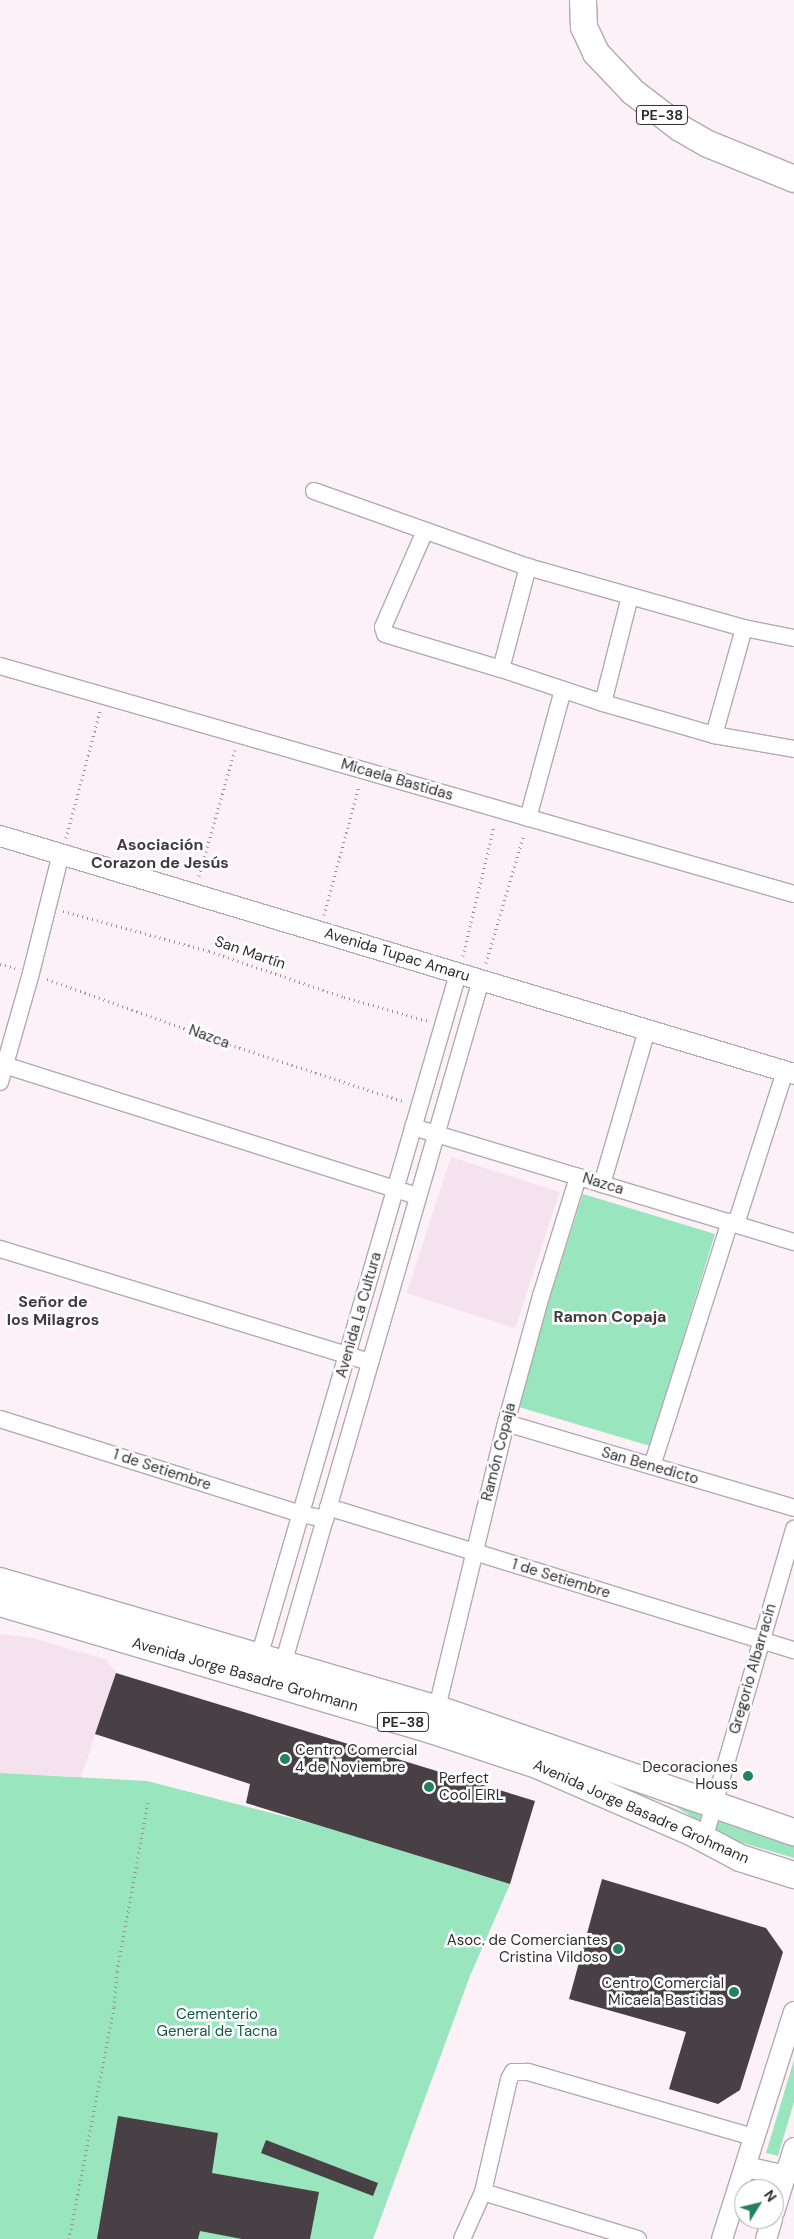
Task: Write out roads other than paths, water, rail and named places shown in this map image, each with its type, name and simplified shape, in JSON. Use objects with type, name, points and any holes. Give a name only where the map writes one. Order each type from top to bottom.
[{"type":"highway","name":"PE-38","points":[[583,0],[584,27],[596,53],[633,92],[680,128],[708,144],[794,179]]},
{"type":"highway","name":"Avenida Jorge Basadre Grohmann","points":[[0,1581],[271,1660],[434,1720],[704,1839],[740,1858],[794,1875]]},
{"type":"highway","name":"Avenida Jorge Basadre Grohmann","points":[[0,1603],[434,1720],[714,1804],[794,1832]]},
{"type":"street","points":[[314,491],[528,567],[744,628],[794,638]]},
{"type":"street","points":[[425,531],[382,627],[385,634],[501,668],[603,703],[714,735],[794,749]]},
{"type":"street","points":[[501,668],[528,567]]},
{"type":"street","points":[[603,703],[630,596]]},
{"type":"street","points":[[714,735],[744,628]]},
{"type":"street","name":"Micaela Bastidas","points":[[0,666],[794,894]]},
{"type":"street","points":[[528,818],[563,690]]},
{"type":"street","name":"Avenida Tupac Amaru","points":[[0,836],[789,1073]]},
{"type":"street","points":[[0,1082],[31,973],[61,854]]},
{"type":"street","name":"Avenida La Cultura","points":[[271,1660],[301,1514],[458,974]]},
{"type":"street","name":"Avenida La Cultura","points":[[271,1660],[327,1513],[481,980]]},
{"type":"street","points":[[602,1184],[647,1030]]},
{"type":"street","points":[[4,1065],[418,1196]]},
{"type":"street","points":[[652,1466],[733,1223],[789,1073]]},
{"type":"street","name":"Nazca","points":[[413,1127],[794,1242]]},
{"type":"street","name":"Ramón Copaja","points":[[434,1720],[506,1423],[541,1296],[578,1177]]},
{"type":"street","points":[[0,1248],[370,1362]]},
{"type":"street","name":"1 de Setiembre","points":[[0,1419],[301,1514],[327,1513],[476,1552],[794,1650]]},
{"type":"street","name":"San Benedicto","points":[[506,1423],[794,1508]]},
{"type":"street","name":"Gregorio Albarracín","points":[[704,1839],[794,1529]]},
{"type":"street","points":[[722,2239],[756,2138],[794,2012]]},
{"type":"street","points":[[462,2239],[483,2192],[509,2079],[513,2072],[528,2072],[756,2138]]},
{"type":"street","points":[[784,2182],[794,2148]]},
{"type":"street","points":[[746,2167],[786,2176]]},
{"type":"street","points":[[483,2192],[638,2239]]},
{"type":"place","name":"Centro Comercial 4 de Noviembre","points":[[285,1759]]},
{"type":"place","name":"Decoraciones Houss","points":[[748,1776]]},
{"type":"place","name":"Perfect Cool EIRL","points":[[429,1787]]},
{"type":"place","name":"Asoc. de Comerciantes Cristina Vildoso","points":[[618,1949]]},
{"type":"place","name":"Centro Comercial Micaela Bastidas","points":[[734,1992]]},
{"type":"district","name":"Asociación Corazon de Jesús","points":[[160,854]]},
{"type":"district","name":"Señor de los Milagros","points":[[53,1311]]},
{"type":"district","name":"Ramon Copaja","points":[[610,1317]]},
{"type":"park label","name":"Cementerio General de Tacna","points":[[217,2022]]}]
